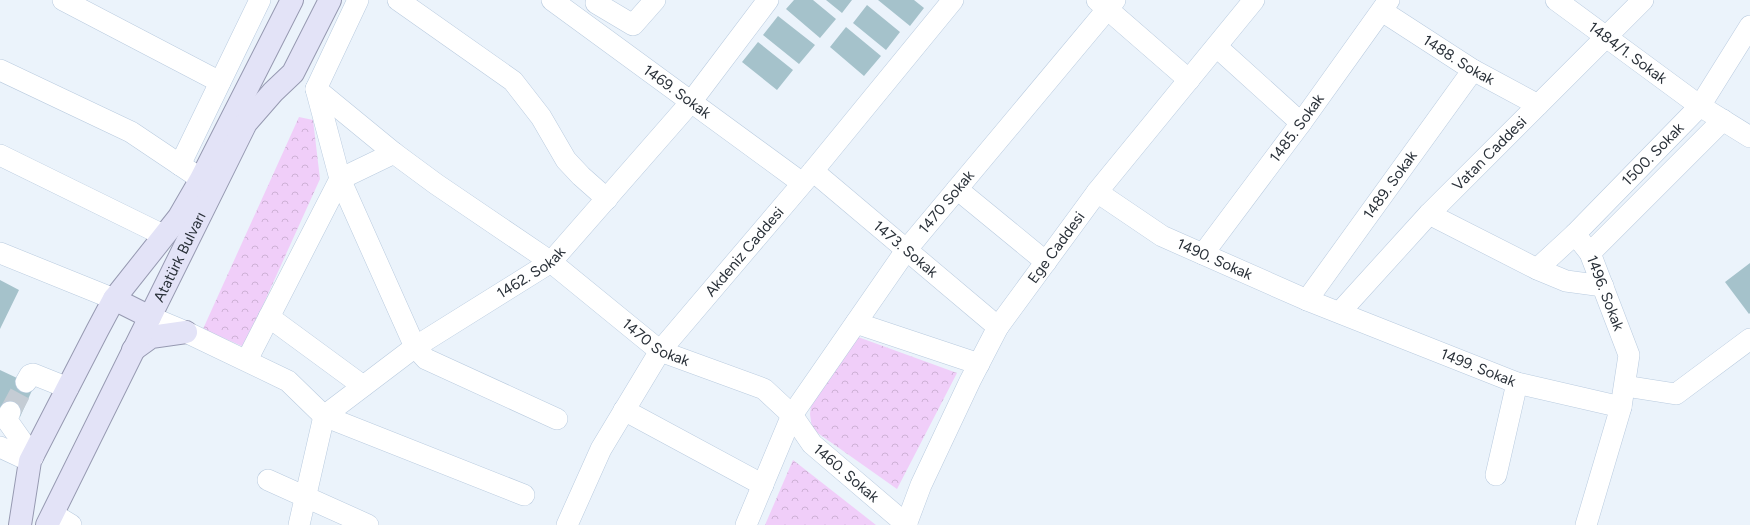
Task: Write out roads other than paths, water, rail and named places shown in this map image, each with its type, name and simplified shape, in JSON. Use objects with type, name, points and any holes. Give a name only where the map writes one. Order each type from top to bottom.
[{"type":"main road","name":"Atatürk Bulvarı","points":[[17,522],[31,459],[114,299],[163,235],[179,217],[201,179],[292,0]]},
{"type":"main road","name":"Atatürk Bulvarı","points":[[57,521],[132,350],[150,317],[246,123],[273,92],[293,73],[330,0]]},
{"type":"main road","points":[[114,299],[150,317]]},
{"type":"main road","points":[[132,350],[151,337],[186,332]]},
{"type":"street","points":[[63,0],[220,82]]},
{"type":"street","points":[[358,0],[316,88],[340,179],[415,347],[426,359],[557,419]]},
{"type":"street","points":[[398,0],[513,81],[542,117],[566,160],[581,176],[607,199]]},
{"type":"street","name":"1469. Sokak","points":[[552,0],[691,102],[808,177]]},
{"type":"street","points":[[585,25],[597,2],[633,26],[655,0]]},
{"type":"street","name":"1462. Sokak","points":[[324,416],[415,347],[551,262],[691,102],[768,0]]},
{"type":"street","name":"Akdeniz Caddesi","points":[[567,525],[601,449],[660,351],[808,177],[954,0]]},
{"type":"street","name":"Ege Caddesi","points":[[906,525],[921,485],[998,327],[1097,192],[1254,0]]},
{"type":"street","name":"1484/1. Sokak","points":[[1556,0],[1700,106],[1750,137]]},
{"type":"street","name":"Vatan Caddesi","points":[[1340,312],[1429,214],[1643,0]]},
{"type":"street","points":[[180,165],[220,82],[254,3]]},
{"type":"street","points":[[1106,3],[1188,80]]},
{"type":"street","name":"1470 Sokak","points":[[746,525],[792,416],[907,249],[1106,3]]},
{"type":"street","name":"1488. Sokak","points":[[1385,5],[1473,70],[1538,105]]},
{"type":"street","name":"1485. Sokak","points":[[1203,254],[1301,123],[1385,5]]},
{"type":"street","name":"1500. Sokak","points":[[1537,269],[1575,234],[1700,106],[1750,26]]},
{"type":"street","points":[[1217,47],[1301,123]]},
{"type":"street","points":[[0,70],[131,132],[201,179]]},
{"type":"street","name":"1489. Sokak","points":[[1307,300],[1473,70]]},
{"type":"street","name":"1470 Sokak","points":[[316,88],[394,153],[453,196],[551,262],[660,351],[764,389],[792,416]]},
{"type":"street","name":"1500. Sokak","points":[[1590,253],[1723,120]]},
{"type":"street","points":[[247,360],[340,179],[394,153]]},
{"type":"street","points":[[0,156],[163,235]]},
{"type":"street","name":"1473. Sokak","points":[[808,177],[907,249],[998,327]]},
{"type":"street","points":[[957,189],[1046,262]]},
{"type":"street","name":"1490. Sokak","points":[[1097,192],[1162,236],[1307,300],[1340,312]]},
{"type":"street","points":[[1429,214],[1537,269],[1566,281],[1603,286]]},
{"type":"street","name":"1496. Sokak","points":[[1575,234],[1590,253],[1629,355],[1625,386]]},
{"type":"street","points":[[0,253],[114,299]]},
{"type":"street","name":"1499. Sokak","points":[[1340,312],[1517,383],[1621,407]]},
{"type":"street","points":[[150,317],[247,360],[288,381],[324,416],[524,496]]},
{"type":"street","points":[[270,317],[363,386]]},
{"type":"street","points":[[856,323],[979,364]]},
{"type":"street","points":[[1586,525],[1621,407],[1625,386],[1676,394],[1750,339]]},
{"type":"street","points":[[26,382],[30,375],[33,374],[68,388]]},
{"type":"street","points":[[1496,475],[1517,383]]},
{"type":"street","points":[[624,410],[763,485]]},
{"type":"street","points":[[10,412],[7,418],[9,423],[31,459]]},
{"type":"street","points":[[299,525],[324,416]]},
{"type":"street","name":"1460. Sokak","points":[[792,416],[812,444],[906,525]]},
{"type":"street","points":[[0,447],[31,459]]},
{"type":"street","points":[[268,480],[304,498],[368,525]]},
{"type":"tunnel","points":[[10,412],[26,382]]}]
